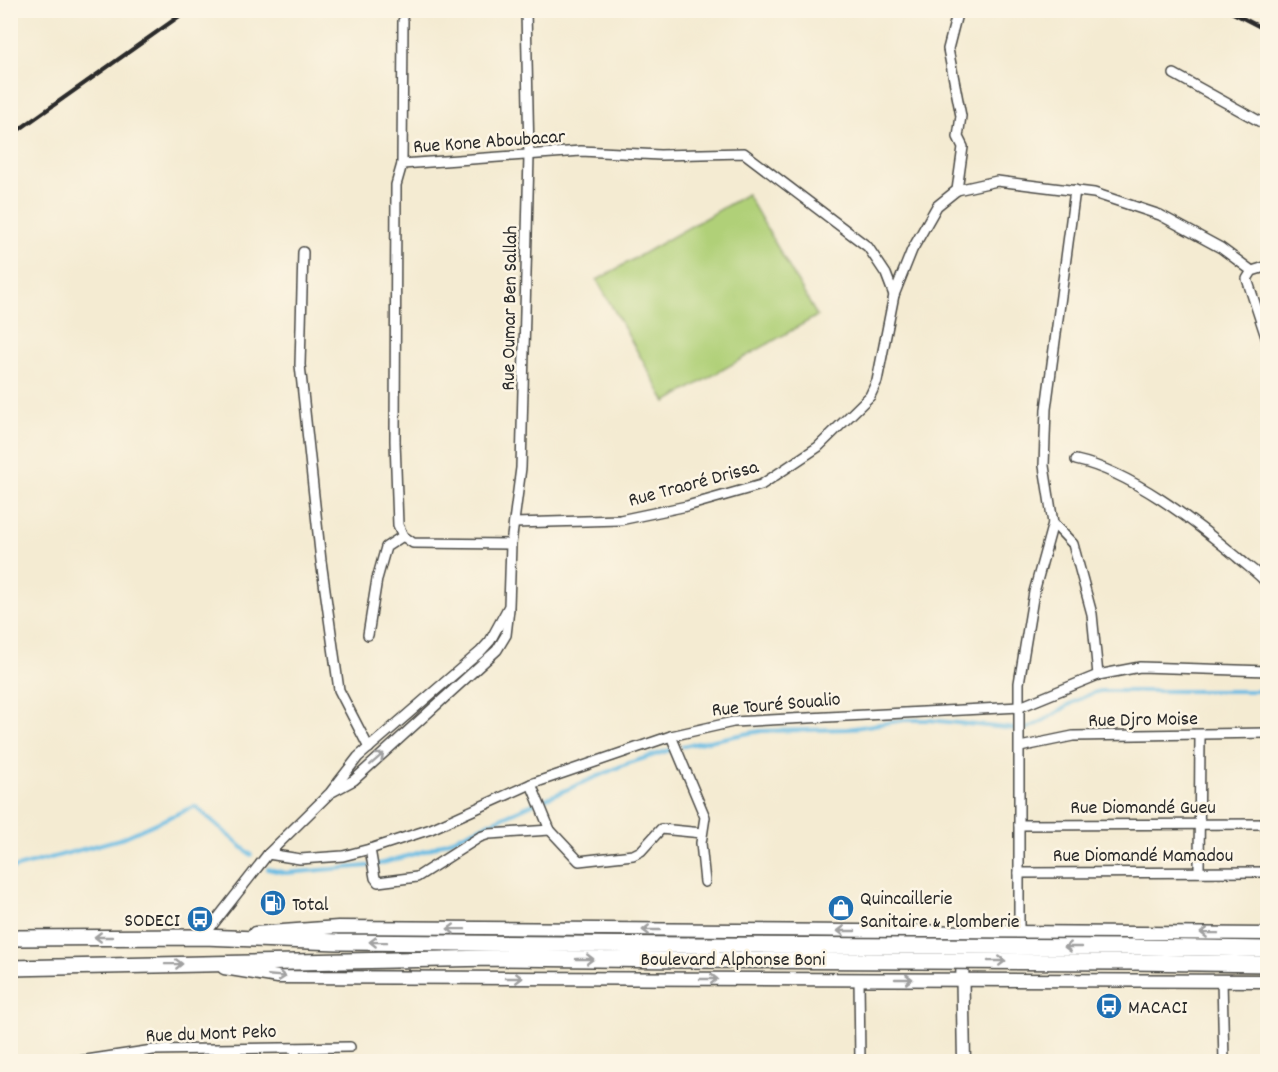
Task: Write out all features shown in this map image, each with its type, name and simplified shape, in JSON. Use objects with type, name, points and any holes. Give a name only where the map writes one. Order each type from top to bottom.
[{"type":"main road","name":"Boulevard Alphonse Boni","points":[[10,938],[203,937],[688,952],[1132,955],[1268,949]]},
{"type":"main road","name":"Boulevard Alphonse Boni","points":[[10,968],[688,952]]},
{"type":"main road","name":"Boulevard Alphonse Boni","points":[[1132,955],[1268,964]]},
{"type":"street","name":"Rue Oumar Ben Sallah","points":[[330,793],[354,780],[487,661],[506,635],[511,544],[521,468],[529,156],[526,10]]},
{"type":"street","points":[[958,10],[948,49],[961,116],[958,137],[963,147],[957,190],[997,181],[1094,193],[1160,216],[1221,248],[1252,271]]},
{"type":"street","points":[[402,164],[403,21]]},
{"type":"street","points":[[1174,74],[1268,126]]},
{"type":"street","name":"Rue Kone Aboubacar","points":[[403,536],[398,525],[395,441],[396,185],[402,164],[581,151],[660,155],[744,153],[868,247],[886,274],[894,295]]},
{"type":"street","name":"Rue Traoré Drissa","points":[[514,523],[620,520],[687,506],[776,478],[818,447],[870,396],[877,381],[894,295],[912,250],[937,206],[957,190]]},
{"type":"street","points":[[1019,931],[1019,683],[1034,592],[1053,523],[1044,466],[1046,409],[1075,190]]},
{"type":"street","points":[[303,252],[300,365],[321,561],[339,690],[369,747]]},
{"type":"street","points":[[1268,266],[1252,271],[1247,279],[1268,343]]},
{"type":"street","points":[[1076,460],[1091,464],[1143,489],[1217,540],[1268,585]]},
{"type":"street","points":[[1053,523],[1073,544],[1092,614],[1098,675]]},
{"type":"street","points":[[368,635],[377,579],[386,547],[403,536],[413,543],[511,544]]},
{"type":"street","name":"Rue Oumar Ben Sallah","points":[[203,937],[268,854],[330,793],[346,771],[369,747],[480,652],[494,634],[509,606]]},
{"type":"street","name":"Rue Touré Soualio","points":[[268,854],[300,859],[343,856],[370,849],[431,829],[531,784],[671,736],[733,722],[1020,707],[1098,675],[1140,667],[1268,671]]},
{"type":"street","name":"Rue Djro Moise","points":[[1020,747],[1073,736],[1268,733]]},
{"type":"street","points":[[1199,872],[1200,735]]},
{"type":"street","points":[[671,736],[705,817],[702,833],[705,882]]},
{"type":"street","points":[[531,784],[550,830],[579,861],[633,855],[641,851],[661,829],[702,833]]},
{"type":"street","name":"Rue Diomandé Gueu","points":[[1019,825],[1268,824]]},
{"type":"street","points":[[370,849],[375,879],[378,882],[410,880],[480,837],[489,834],[550,830]]},
{"type":"street","name":"Rue Diomandé Mamadou","points":[[1018,873],[1268,872]]},
{"type":"street","name":"Boulevard Alphonse Boni","points":[[203,937],[338,927],[1268,934]]},
{"type":"street","points":[[961,931],[964,1062]]},
{"type":"street","name":"Boulevard Alphonse Boni","points":[[199,964],[278,977],[1268,981]]},
{"type":"street","points":[[859,979],[860,1062]]},
{"type":"street","points":[[1222,981],[1224,1062]]},
{"type":"street","name":"Rue du Mont Peko","points":[[73,1062],[153,1050],[350,1047]]},
{"type":"street","points":[[295,1048],[296,1062]]},
{"type":"street","points":[[153,1050],[153,1062]]},
{"type":"green space","points":[[747,194],[817,316],[666,402],[597,280]]},
{"type":"waterway","points":[[1025,729],[1080,699],[1100,691],[1268,691]]},
{"type":"waterway","points":[[683,746],[760,731],[848,729],[904,720],[929,720],[1017,729]]},
{"type":"waterway","points":[[545,799],[626,764],[670,750]]},
{"type":"waterway","points":[[376,865],[428,850],[535,803]]},
{"type":"waterway","points":[[10,869],[120,839],[195,806],[251,855]]},
{"type":"waterway","points":[[268,869],[286,873],[368,866]]},
{"type":"railway","points":[[10,136],[188,10]]},
{"type":"railway","points":[[1227,10],[1268,31]]},
{"type":"place","name":"Total","points":[[273,903]]},
{"type":"place","name":"Quincaillerie Sanitaire & Plomberie","points":[[841,908]]},
{"type":"place","name":"SODECI","points":[[200,919]]},
{"type":"place","name":"MACACI","points":[[1109,1006]]}]
